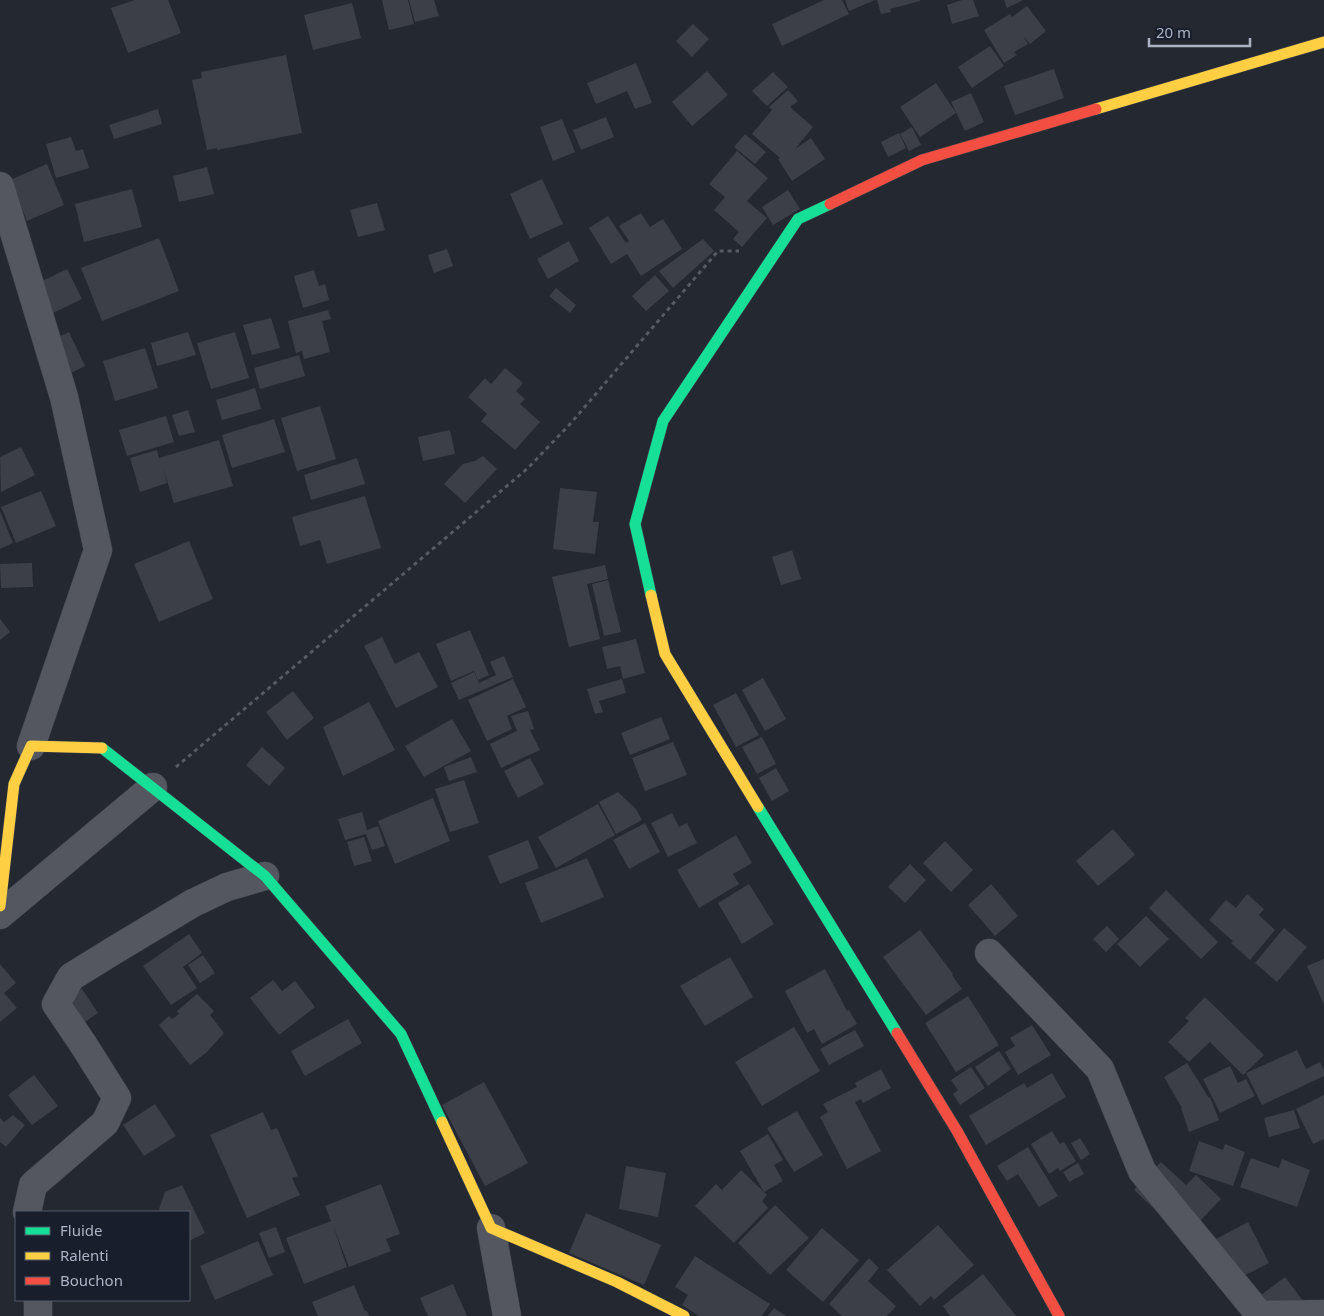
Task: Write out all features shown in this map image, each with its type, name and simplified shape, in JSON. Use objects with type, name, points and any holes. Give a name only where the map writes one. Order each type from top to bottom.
[{"type":"street","points":[[1059,1316],[957,1131],[665,654],[635,524],[663,421],[798,219],[922,160],[1324,42]]},
{"type":"street","points":[[0,186],[64,398],[98,550],[31,746],[14,784],[0,906]]},
{"type":"street","points":[[31,746],[104,748],[265,876],[401,1034],[491,1228],[507,1316]]},
{"type":"street","points":[[0,915],[153,787]]},
{"type":"street","points":[[27,1211],[33,1185],[105,1123],[117,1098],[56,1004],[71,977],[193,903],[227,887],[265,876]]},
{"type":"street","points":[[989,953],[1100,1069],[1142,1171],[1260,1315],[1324,1314]]},
{"type":"street","points":[[491,1228],[618,1282],[684,1316]]},
{"type":"street","points":[[38,1301],[38,1316]]},
{"type":"path","points":[[153,787],[528,468],[571,423],[718,251],[745,251]]},
{"type":"building","points":[[135,0],[168,0],[181,33],[128,53],[111,8]]},
{"type":"building","points":[[382,0],[408,0],[414,24],[389,30]]},
{"type":"building","points":[[409,0],[434,0],[439,16],[415,22]]},
{"type":"building","points":[[824,0],[842,0],[849,14],[782,46],[772,24]]},
{"type":"building","points":[[845,0],[875,0],[849,11]]},
{"type":"building","points":[[877,0],[920,1],[890,9],[891,12],[881,14]]},
{"type":"building","points":[[962,0],[973,0],[979,16],[952,24],[947,5]]},
{"type":"building","points":[[1004,0],[1023,0],[1007,8]]},
{"type":"building","points":[[352,3],[361,38],[313,50],[304,15]]},
{"type":"building","points":[[1027,6],[1046,31],[1030,44],[1023,36],[1028,44],[1014,52],[1017,55],[1004,63],[984,30],[1010,14],[1012,17]]},
{"type":"building","points":[[693,24],[709,39],[692,57],[676,41]]},
{"type":"building","points":[[990,46],[1004,66],[972,88],[958,67]]},
{"type":"building","points":[[286,55],[302,133],[217,150],[217,148],[207,150],[192,80],[202,78],[201,72]]},
{"type":"building","points":[[636,63],[652,103],[635,109],[627,91],[596,104],[587,83]]},
{"type":"building","points":[[1054,69],[1064,98],[1015,115],[1004,86]]},
{"type":"building","points":[[707,71],[728,95],[692,126],[672,102]]},
{"type":"building","points":[[773,72],[788,87],[767,106],[752,91]]},
{"type":"building","points":[[936,83],[956,113],[920,137],[900,107]]},
{"type":"building","points":[[788,90],[798,101],[790,107],[813,127],[795,149],[811,138],[825,159],[792,181],[778,159],[780,158],[752,134],[772,110],[769,107]]},
{"type":"building","points":[[971,93],[984,122],[965,131],[951,102]]},
{"type":"building","points":[[158,109],[162,124],[114,139],[109,125]]},
{"type":"building","points":[[606,117],[614,137],[581,150],[573,130]]},
{"type":"building","points":[[562,119],[575,152],[553,161],[540,127]]},
{"type":"building","points":[[912,127],[921,145],[909,151],[900,134]]},
{"type":"building","points":[[899,133],[906,148],[888,157],[881,142]]},
{"type":"building","points":[[745,134],[766,152],[755,164],[734,147]]},
{"type":"building","points":[[71,137],[76,151],[83,149],[89,168],[56,178],[46,144]]},
{"type":"building","points":[[737,151],[768,178],[747,201],[767,218],[742,247],[733,239],[739,232],[714,210],[725,197],[709,184]]},
{"type":"building","points":[[47,164],[64,205],[27,221],[10,180]]},
{"type":"building","points":[[207,167],[214,194],[179,202],[173,176]]},
{"type":"building","points":[[542,179],[563,224],[530,239],[510,194]]},
{"type":"building","points":[[132,189],[142,227],[84,242],[75,204]]},
{"type":"building","points":[[788,190],[800,209],[773,225],[762,207]]},
{"type":"building","points":[[377,203],[385,230],[358,237],[350,210]]},
{"type":"building","points":[[641,213],[650,227],[663,219],[682,249],[641,276],[627,254],[611,264],[589,228],[608,216],[626,243],[629,241],[619,226]]},
{"type":"building","points":[[159,238],[179,291],[102,321],[81,268]]},
{"type":"building","points":[[703,239],[714,251],[673,288],[659,271]]},
{"type":"building","points":[[569,241],[579,261],[548,279],[537,259]]},
{"type":"building","points":[[447,249],[453,266],[434,273],[428,255]]},
{"type":"building","points":[[67,269],[82,299],[51,314],[36,284]]},
{"type":"building","points":[[314,270],[319,286],[325,284],[329,300],[303,308],[294,276]]},
{"type":"building","points":[[655,275],[669,291],[646,311],[632,296]]},
{"type":"building","points":[[556,288],[576,305],[570,313],[549,296]]},
{"type":"building","points":[[328,310],[331,319],[322,321],[330,352],[304,359],[302,351],[296,353],[288,321]]},
{"type":"building","points":[[271,318],[280,348],[252,355],[243,325]]},
{"type":"building","points":[[69,332],[85,366],[69,374],[52,340]]},
{"type":"building","points":[[188,332],[196,355],[157,366],[151,343]]},
{"type":"building","points":[[235,332],[249,378],[211,389],[197,343]]},
{"type":"building","points":[[145,348],[158,388],[115,401],[103,361]]},
{"type":"building","points":[[299,355],[305,376],[260,389],[254,368]]},
{"type":"building","points":[[505,368],[523,383],[516,391],[525,399],[520,404],[540,422],[515,450],[481,421],[487,414],[468,397],[485,378],[491,384]]},
{"type":"building","points":[[255,388],[261,409],[222,420],[216,400]]},
{"type":"building","points":[[320,406],[336,459],[297,471],[281,418]]},
{"type":"building","points":[[188,410],[195,432],[179,436],[172,415]]},
{"type":"building","points":[[166,416],[174,442],[127,456],[119,430]]},
{"type":"building","points":[[274,419],[285,452],[232,468],[222,435]]},
{"type":"building","points":[[450,430],[455,454],[423,461],[418,437]]},
{"type":"building","points":[[219,440],[233,486],[174,503],[163,468],[167,483],[140,492],[130,458],[157,450],[159,458]]},
{"type":"building","points":[[21,447],[35,475],[1,492],[0,457]]},
{"type":"building","points":[[483,456],[497,469],[465,503],[444,484],[463,464],[475,461]]},
{"type":"building","points":[[357,458],[365,484],[311,500],[304,475]]},
{"type":"building","points":[[560,488],[597,492],[593,522],[599,522],[595,554],[553,549]]},
{"type":"building","points":[[41,491],[56,526],[16,543],[1,507]]},
{"type":"building","points":[[365,496],[381,548],[327,564],[320,540],[300,546],[292,517]]},
{"type":"building","points":[[0,511],[13,543],[0,549]]},
{"type":"building","points":[[189,541],[213,599],[159,622],[134,564]]},
{"type":"building","points":[[792,550],[801,579],[781,585],[772,557]]},
{"type":"building","points":[[32,563],[33,587],[1,588],[0,564]]},
{"type":"building","points":[[605,565],[608,579],[587,584],[600,639],[569,647],[552,577]]},
{"type":"building","points":[[608,580],[621,632],[604,636],[592,584]]},
{"type":"building","points":[[0,619],[10,632],[0,640]]},
{"type":"building","points":[[470,630],[489,675],[478,680],[474,671],[451,681],[436,644]]},
{"type":"building","points":[[382,637],[395,664],[419,652],[438,687],[396,708],[364,646]]},
{"type":"building","points":[[636,639],[645,673],[623,679],[620,666],[607,669],[602,647]]},
{"type":"building","points":[[504,656],[513,677],[459,700],[451,683],[474,672],[479,683],[496,675],[490,662]]},
{"type":"building","points":[[763,678],[786,719],[765,731],[742,690]]},
{"type":"building","points":[[513,679],[526,707],[507,716],[512,729],[487,741],[468,700]]},
{"type":"building","points":[[622,679],[626,693],[599,701],[603,712],[595,714],[587,689]]},
{"type":"building","points":[[293,691],[314,718],[287,740],[266,712]]},
{"type":"building","points":[[736,693],[759,735],[736,747],[713,705]]},
{"type":"building","points":[[369,702],[395,750],[343,776],[323,727]]},
{"type":"building","points":[[528,711],[534,729],[530,730],[540,750],[501,768],[490,744],[517,731],[511,716]]},
{"type":"building","points":[[661,717],[670,739],[630,755],[621,733]]},
{"type":"building","points":[[452,719],[471,751],[424,777],[405,746]]},
{"type":"building","points":[[762,737],[776,764],[757,774],[742,747]]},
{"type":"building","points":[[673,742],[687,775],[645,791],[632,758]]},
{"type":"building","points":[[262,747],[285,768],[269,786],[246,765]]},
{"type":"building","points":[[471,757],[477,772],[449,781],[444,767]]},
{"type":"building","points":[[530,758],[544,784],[518,798],[504,771]]},
{"type":"building","points":[[776,768],[789,791],[772,801],[759,778]]},
{"type":"building","points":[[464,780],[479,823],[450,832],[435,789]]},
{"type":"building","points":[[618,792],[636,809],[642,820],[616,834],[599,802]]},
{"type":"building","points":[[433,798],[450,841],[395,864],[378,821]]},
{"type":"building","points":[[598,804],[615,835],[556,868],[538,837]]},
{"type":"building","points":[[362,812],[367,830],[378,826],[385,846],[372,850],[366,834],[345,840],[338,819]]},
{"type":"building","points":[[672,813],[679,827],[687,823],[697,843],[668,857],[651,823]]},
{"type":"building","points":[[645,823],[660,852],[629,869],[613,840]]},
{"type":"building","points":[[1113,829],[1135,855],[1098,886],[1076,861]]},
{"type":"building","points":[[736,835],[752,863],[733,874],[739,884],[699,908],[677,870]]},
{"type":"building","points":[[364,837],[372,861],[354,866],[347,842]]},
{"type":"building","points":[[528,840],[539,868],[500,884],[488,856]]},
{"type":"building","points":[[945,841],[973,870],[951,892],[923,863]]},
{"type":"building","points":[[587,858],[604,897],[541,923],[525,883]]},
{"type":"building","points":[[910,864],[926,880],[905,903],[888,887]]},
{"type":"building","points":[[749,884],[774,924],[742,944],[718,903]]},
{"type":"building","points":[[991,884],[1018,916],[995,936],[968,905]]},
{"type":"building","points":[[1166,890],[1218,942],[1201,959],[1149,908]]},
{"type":"building","points":[[1247,894],[1264,909],[1259,915],[1275,930],[1250,960],[1231,943],[1233,941],[1209,920],[1226,900],[1236,908]]},
{"type":"building","points":[[1146,916],[1169,939],[1140,967],[1117,944]]},
{"type":"building","points":[[1107,926],[1119,939],[1106,952],[1093,939]]},
{"type":"building","points":[[1284,928],[1307,947],[1277,982],[1255,963]]},
{"type":"building","points":[[920,930],[962,989],[926,1015],[883,957]]},
{"type":"building","points":[[189,934],[202,953],[183,967],[197,988],[171,1005],[143,966]]},
{"type":"building","points":[[203,955],[215,973],[200,983],[188,965]]},
{"type":"building","points":[[730,957],[753,997],[705,1026],[680,986]]},
{"type":"building","points":[[1324,959],[1324,1005],[1307,966]]},
{"type":"building","points":[[0,964],[16,983],[4,993],[17,1008],[0,1022]]},
{"type":"building","points":[[825,969],[847,1011],[849,1010],[857,1024],[822,1044],[814,1029],[807,1033],[785,991]]},
{"type":"building","points":[[273,980],[282,991],[295,981],[315,1007],[279,1035],[250,998]]},
{"type":"building","points":[[82,989],[98,1013],[74,1029],[58,1005]]},
{"type":"building","points":[[197,994],[214,1011],[210,1015],[224,1033],[207,1052],[190,1065],[159,1025],[169,1016],[172,1019],[179,1014],[177,1011]]},
{"type":"building","points":[[968,996],[999,1045],[956,1072],[925,1023]]},
{"type":"building","points":[[1205,997],[1264,1055],[1243,1075],[1210,1042],[1189,1062],[1168,1042],[1189,1021],[1185,1018]]},
{"type":"building","points":[[348,1019],[362,1043],[305,1076],[291,1051]]},
{"type":"building","points":[[1032,1025],[1051,1055],[1018,1075],[1005,1052],[1015,1046],[1010,1038]]},
{"type":"building","points":[[794,1027],[820,1071],[762,1106],[735,1062]]},
{"type":"building","points":[[855,1030],[864,1046],[829,1065],[820,1049]]},
{"type":"building","points":[[1297,1050],[1306,1069],[1320,1062],[1324,1070],[1324,1076],[1262,1105],[1246,1073]]},
{"type":"building","points":[[999,1051],[1011,1069],[988,1086],[975,1067]]},
{"type":"building","points":[[1187,1063],[1210,1097],[1219,1120],[1189,1132],[1182,1108],[1164,1077]]},
{"type":"building","points":[[1230,1066],[1238,1083],[1246,1079],[1255,1096],[1220,1113],[1203,1079]]},
{"type":"building","points":[[971,1067],[985,1088],[960,1105],[953,1094],[958,1090],[951,1080]]},
{"type":"building","points":[[881,1069],[891,1088],[863,1103],[861,1099],[855,1102],[881,1151],[847,1169],[820,1117],[828,1112],[823,1104],[857,1087],[855,1083]]},
{"type":"building","points":[[1052,1073],[1066,1097],[986,1145],[969,1116],[1024,1083],[1027,1088]]},
{"type":"building","points":[[34,1075],[58,1106],[32,1125],[8,1095]]},
{"type":"building","points":[[484,1082],[528,1163],[485,1186],[442,1105]]},
{"type":"building","points":[[1324,1095],[1324,1139],[1313,1144],[1296,1109]]},
{"type":"building","points":[[155,1104],[176,1136],[144,1156],[123,1125]]},
{"type":"building","points":[[1294,1110],[1300,1128],[1269,1137],[1264,1118]]},
{"type":"building","points":[[797,1111],[823,1155],[794,1172],[767,1128]]},
{"type":"building","points":[[263,1112],[271,1130],[277,1128],[298,1176],[292,1178],[300,1195],[247,1218],[210,1135]]},
{"type":"building","points":[[13,1115],[25,1125],[6,1147],[0,1142],[0,1118],[4,1122]]},
{"type":"building","points":[[1052,1131],[1060,1144],[1064,1142],[1076,1161],[1060,1171],[1058,1168],[1049,1174],[1031,1144]]},
{"type":"building","points":[[768,1134],[783,1160],[774,1165],[783,1181],[764,1192],[740,1151]]},
{"type":"building","points":[[1080,1138],[1090,1154],[1081,1160],[1071,1143]]},
{"type":"building","points":[[1199,1141],[1223,1150],[1225,1144],[1245,1152],[1233,1186],[1189,1171]]},
{"type":"building","points":[[1028,1147],[1058,1196],[1039,1207],[1018,1174],[1007,1181],[997,1166]]},
{"type":"building","points":[[1251,1158],[1279,1168],[1282,1159],[1310,1170],[1297,1207],[1240,1187]]},
{"type":"building","points":[[1161,1162],[1186,1185],[1196,1175],[1221,1199],[1196,1225],[1179,1232],[1134,1190]]},
{"type":"building","points":[[1078,1163],[1084,1174],[1069,1182],[1063,1172]]},
{"type":"building","points":[[626,1166],[666,1173],[658,1217],[619,1209]]},
{"type":"building","points":[[741,1170],[767,1195],[762,1201],[768,1208],[734,1243],[695,1206],[716,1184],[722,1190]]},
{"type":"building","points":[[381,1184],[400,1234],[386,1239],[391,1251],[349,1267],[333,1225],[347,1267],[304,1284],[286,1238],[331,1221],[325,1206]]},
{"type":"building","points":[[182,1185],[205,1233],[190,1240],[190,1211],[160,1211],[165,1192]]},
{"type":"building","points":[[775,1205],[809,1238],[770,1275],[738,1243]]},
{"type":"building","points":[[586,1213],[661,1245],[644,1285],[569,1253]]},
{"type":"building","points":[[1248,1222],[1269,1263],[1222,1287],[1201,1247]]},
{"type":"building","points":[[938,1225],[974,1265],[934,1300],[931,1296],[920,1306],[887,1270]]},
{"type":"building","points":[[276,1227],[285,1252],[269,1258],[259,1233]]},
{"type":"building","points":[[822,1228],[859,1260],[823,1302],[786,1270]]},
{"type":"building","points":[[258,1241],[273,1275],[215,1300],[200,1266]]},
{"type":"building","points":[[695,1256],[770,1304],[762,1316],[699,1316],[682,1305],[688,1295],[675,1287]]},
{"type":"building","points":[[869,1258],[879,1268],[868,1281],[896,1306],[887,1316],[842,1316],[829,1304]]},
{"type":"building","points":[[983,1274],[1016,1316],[950,1316],[943,1306]]},
{"type":"building","points":[[1285,1277],[1309,1309],[1245,1307]]},
{"type":"building","points":[[453,1284],[467,1316],[428,1316],[420,1298]]},
{"type":"building","points":[[354,1285],[369,1316],[318,1316],[312,1302]]},
{"type":"building","points":[[774,1308],[786,1316],[768,1316]]},
{"type":"traffic: fast","points":[[651,595],[635,524],[663,421],[798,219],[830,204]]},
{"type":"traffic: fast","points":[[102,748],[265,876],[401,1034],[442,1122]]},
{"type":"traffic: fast","points":[[758,807],[897,1033]]},
{"type":"traffic: slow","points":[[1096,109],[1324,42]]},
{"type":"traffic: slow","points":[[651,595],[665,654],[758,807]]},
{"type":"traffic: slow","points":[[0,906],[14,784],[31,746],[102,748]]},
{"type":"traffic: slow","points":[[442,1122],[491,1228],[617,1282],[684,1316]]},
{"type":"traffic: jam","points":[[830,204],[922,160],[1096,109]]},
{"type":"traffic: jam","points":[[897,1033],[957,1131],[1059,1316]]}]
